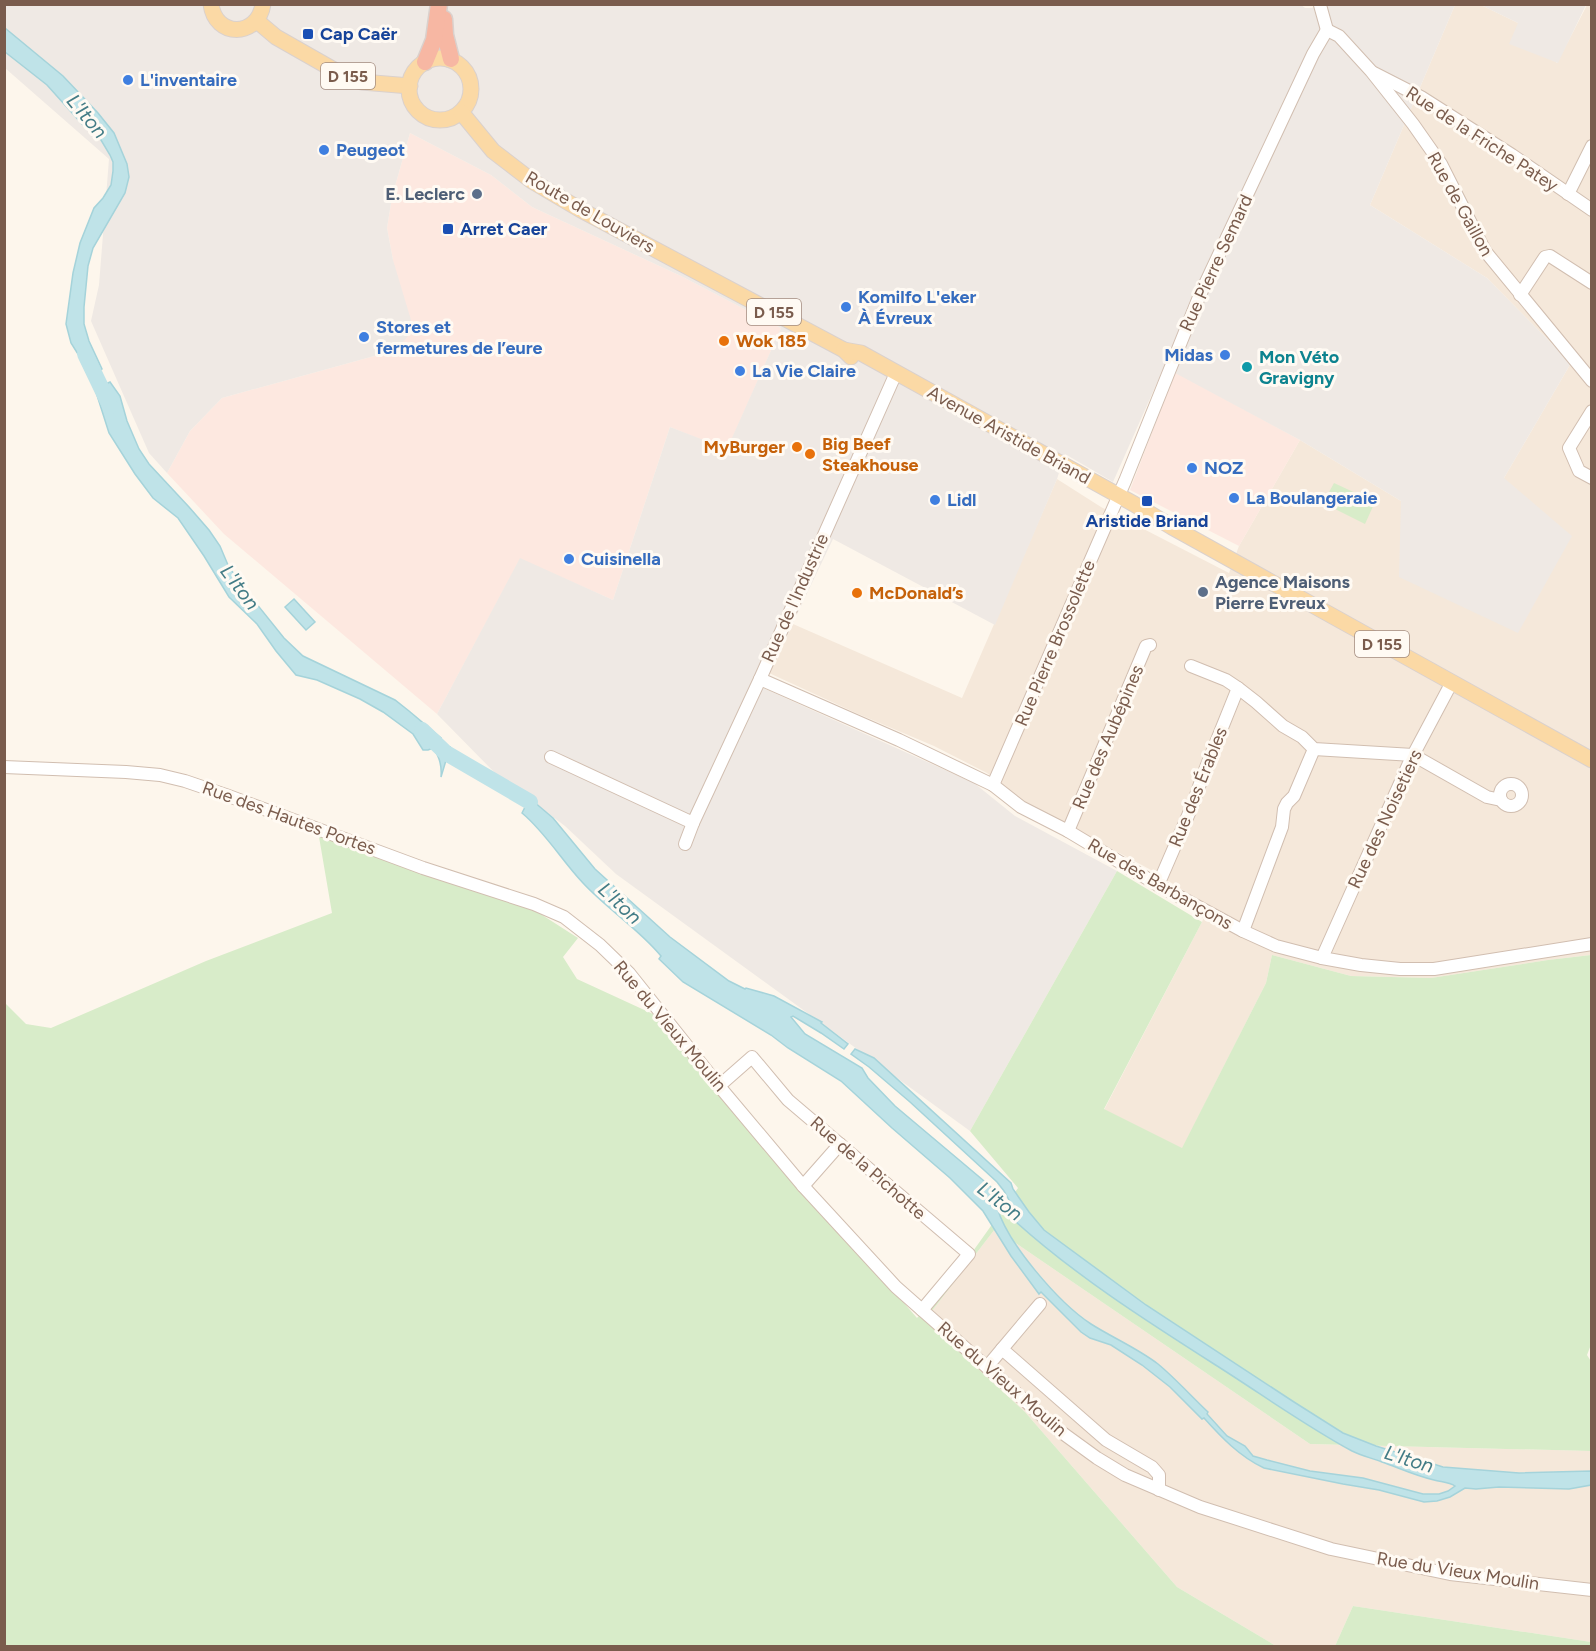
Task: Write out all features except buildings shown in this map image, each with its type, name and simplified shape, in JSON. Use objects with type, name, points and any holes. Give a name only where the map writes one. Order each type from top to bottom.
[{"type":"highway","points":[[426,62],[434,40],[439,4]]},
{"type":"highway","points":[[445,4],[445,35],[451,60]]},
{"type":"main road","points":[[211,4],[213,16],[226,27],[234,30],[243,29],[257,21],[263,4]]},
{"type":"main road","name":"D 155","points":[[257,21],[276,37],[341,74],[362,82],[410,86]]},
{"type":"main road","points":[[439,58],[451,60],[464,69],[469,79],[471,87],[467,105],[454,117],[435,119],[425,116],[413,103],[410,95],[410,86],[415,72],[426,62],[439,58]]},
{"type":"main road","name":"Route de Louviers","points":[[461,112],[493,151],[532,181],[581,210],[704,274]]},
{"type":"main road","name":"Avenue Aristide Briand","points":[[704,274],[844,350],[855,361],[894,377],[1172,527],[1592,760]]},
{"type":"street","points":[[1320,5],[1328,30]]},
{"type":"street","name":"Rue de Gaillon","points":[[1328,30],[1339,36],[1371,71],[1413,124],[1441,164],[1485,251],[1592,381]]},
{"type":"street","name":"Rue Pierre Semard","points":[[1117,498],[1199,297],[1313,54],[1328,30]]},
{"type":"street","name":"Rue de la Friche Patey","points":[[1371,71],[1421,97],[1592,210]]},
{"type":"street","points":[[1568,194],[1592,146]]},
{"type":"street","points":[[1520,295],[1545,257],[1550,256],[1592,283]]},
{"type":"street","name":"Rue de l'Industrie","points":[[685,844],[894,377]]},
{"type":"street","points":[[1592,411],[1569,448],[1579,471],[1592,478]]},
{"type":"street","name":"Rue Pierre Brossolette","points":[[993,785],[1117,498]]},
{"type":"street","name":"Rue des Aubépines","points":[[1068,831],[1146,646],[1150,645]]},
{"type":"street","points":[[1191,666],[1238,688],[1283,726],[1302,737],[1314,749],[1413,755],[1487,797],[1501,800]]},
{"type":"street","name":"Rue des Barbançons","points":[[760,679],[899,740],[993,785],[1021,807],[1068,831],[1158,885],[1243,931],[1276,946],[1361,965],[1400,969],[1434,969],[1592,944]]},
{"type":"street","name":"Rue des Noisetiers","points":[[1322,958],[1413,755],[1452,682]]},
{"type":"street","name":"Rue des Érables","points":[[1158,885],[1193,804],[1238,688]]},
{"type":"street","points":[[1243,931],[1282,827],[1282,814],[1287,803],[1294,796],[1314,749]]},
{"type":"street","points":[[551,756],[693,823]]},
{"type":"street","name":"Rue des Hautes Portes","points":[[4,767],[126,772],[160,775],[185,781],[432,871],[534,904],[564,917]]},
{"type":"street","name":"Rue du Vieux Moulin","points":[[564,917],[600,945],[629,974],[718,1086],[803,1186],[896,1287],[1057,1429],[1097,1458],[1125,1475],[1200,1507],[1331,1550],[1450,1574],[1592,1590]]},
{"type":"street","name":"Rue de la Pichotte","points":[[718,1086],[752,1057],[788,1100],[969,1254],[922,1310]]},
{"type":"street","points":[[803,1186],[840,1144]]},
{"type":"street","points":[[987,1367],[1040,1304]]},
{"type":"street","points":[[1002,1349],[1106,1440],[1152,1467],[1159,1475],[1159,1490]]},
{"type":"shaded area","points":[[5,4],[1300,4],[1305,8],[1321,4],[1455,5],[1370,205],[1487,278],[1571,363],[1504,478],[1572,536],[1518,633],[1399,577],[1401,501],[1300,440],[1164,367],[1113,482],[1065,454],[1057,479],[995,625],[833,539],[763,688],[974,783],[1015,816],[1117,871],[970,1131],[616,874],[565,826],[496,774],[437,714],[520,558],[613,600],[670,427],[727,449],[781,328],[681,276],[532,207],[491,175],[410,133],[392,197],[387,228],[393,260],[411,320],[409,335],[396,350],[222,398],[190,431],[167,473],[149,453],[91,321],[99,285],[109,159],[5,68]]},
{"type":"shaded area","points":[[1455,5],[1481,5],[1518,23],[1557,63],[1587,5],[1591,5],[1591,955],[1431,978],[1351,976],[1272,955],[1266,983],[1182,1149],[1104,1110],[1202,922],[1208,906],[1151,870],[1021,800],[987,773],[934,746],[769,673],[793,624],[962,698],[1057,479],[1101,507],[1229,573],[1239,546],[1300,440],[1401,501],[1504,478],[1571,363],[1487,278],[1370,205]]},
{"type":"shaded area","points":[[1481,5],[1586,5],[1558,63],[1509,44],[1518,23]]},
{"type":"shaded area","points":[[410,133],[491,175],[532,207],[681,276],[781,328],[727,450],[670,427],[613,600],[520,559],[437,714],[224,534],[167,473],[190,431],[222,398],[396,350],[393,260],[387,228],[392,197]]},
{"type":"shaded area","points":[[1175,372],[1300,440],[1239,546],[1130,490]]},
{"type":"shaded area","points":[[995,1229],[1310,1444],[1591,1451],[1591,1642],[1353,1606],[1335,1646],[1276,1646],[1177,1587],[1025,1412],[925,1320]]},
{"type":"green space","points":[[1334,483],[1375,502],[1365,524],[1323,503]]},
{"type":"green space","points":[[318,831],[539,913],[578,938],[563,957],[577,979],[653,1014],[917,1318],[966,1261],[1018,1188],[970,1131],[1117,871],[1202,922],[1104,1109],[1182,1148],[1266,983],[1272,955],[1351,976],[1431,978],[1591,955],[1592,1342],[1587,1355],[1592,1363],[1591,1451],[1310,1444],[995,1229],[925,1320],[1025,1412],[1177,1587],[1276,1646],[5,1646],[4,1002],[26,1024],[51,1028],[206,961],[332,913]]},
{"type":"green space","points":[[1353,1606],[1591,1642],[1591,1646],[1335,1646]]},
{"type":"water","points":[[5,28],[63,76],[98,113],[114,133],[127,164],[129,177],[125,193],[93,248],[88,266],[84,324],[102,369],[91,375],[71,343],[66,324],[80,243],[94,208],[111,185],[113,162],[101,140],[82,124],[47,85],[5,52]]},
{"type":"water","points":[[110,382],[120,396],[127,421],[139,449],[149,464],[209,530],[239,582],[284,638],[303,656],[395,700],[441,738],[436,745],[438,747],[450,747],[441,777],[440,762],[433,748],[423,750],[413,734],[383,712],[360,699],[317,680],[296,675],[257,624],[229,597],[178,518],[153,498],[109,433],[95,389]]},
{"type":"water","points":[[294,599],[315,622],[306,630],[285,607]]},
{"type":"water","points":[[515,788],[553,818],[595,869],[670,937],[729,981],[745,989],[774,996],[822,1022],[848,1044],[844,1049],[793,1016],[791,1017],[805,1034],[862,1068],[868,1078],[895,1106],[990,1186],[1013,1212],[1015,1211],[997,1182],[910,1102],[851,1054],[855,1049],[874,1058],[1011,1183],[1029,1212],[1044,1230],[1146,1305],[1294,1402],[1343,1433],[1443,1467],[1519,1473],[1591,1471],[1591,1485],[1569,1489],[1465,1488],[1450,1497],[1424,1502],[1379,1490],[1264,1468],[1247,1458],[1204,1418],[1202,1419],[1170,1387],[1111,1345],[1090,1338],[1081,1332],[1041,1292],[1039,1294],[1011,1256],[983,1211],[950,1178],[841,1081],[771,1035],[683,982],[659,959],[661,956],[643,937],[583,883],[539,829],[522,813],[526,805],[511,794]],"holes":[[[997,1207],[1012,1216],[1038,1241],[1111,1297],[1317,1431],[1352,1451],[1455,1486],[1439,1494],[1423,1494],[1363,1478],[1310,1471],[1253,1456],[1245,1446],[1227,1436],[1207,1414],[1208,1412],[1158,1364],[1091,1324],[1064,1302],[1011,1238]]]},
{"type":"waterway","name":"L'Iton","points":[[85,354],[110,406]]},
{"type":"waterway","name":"L'Iton","points":[[422,730],[446,753],[530,802]]},
{"type":"place","name":"Cap Caër","points":[[308,34]]},
{"type":"place","name":"L'inventaire","points":[[128,80]]},
{"type":"place","name":"Peugeot","points":[[324,150]]},
{"type":"place","name":"E. Leclerc","points":[[477,194]]},
{"type":"place","name":"Arret Caer","points":[[448,229]]},
{"type":"place","name":"Komilfo L'eker À Évreux","points":[[846,307]]},
{"type":"place","name":"Stores et fermetures de l’eure","points":[[364,337]]},
{"type":"place","name":"Wok 185","points":[[724,341]]},
{"type":"place","name":"Midas","points":[[1225,355]]},
{"type":"place","name":"Mon Véto Gravigny","points":[[1247,367]]},
{"type":"place","name":"La Vie Claire","points":[[740,371]]},
{"type":"place","name":"MyBurger","points":[[797,447]]},
{"type":"place","name":"Big Beef Steakhouse","points":[[810,454]]},
{"type":"place","name":"NOZ","points":[[1192,468]]},
{"type":"place","name":"La Boulangeraie","points":[[1234,498]]},
{"type":"place","name":"Lidl","points":[[935,500]]},
{"type":"place","name":"Aristide Briand","points":[[1147,501]]},
{"type":"place","name":"Cuisinella","points":[[569,559]]},
{"type":"place","name":"Agence Maisons Pierre Evreux","points":[[1203,592]]},
{"type":"place","name":"McDonald’s","points":[[857,593]]}]
